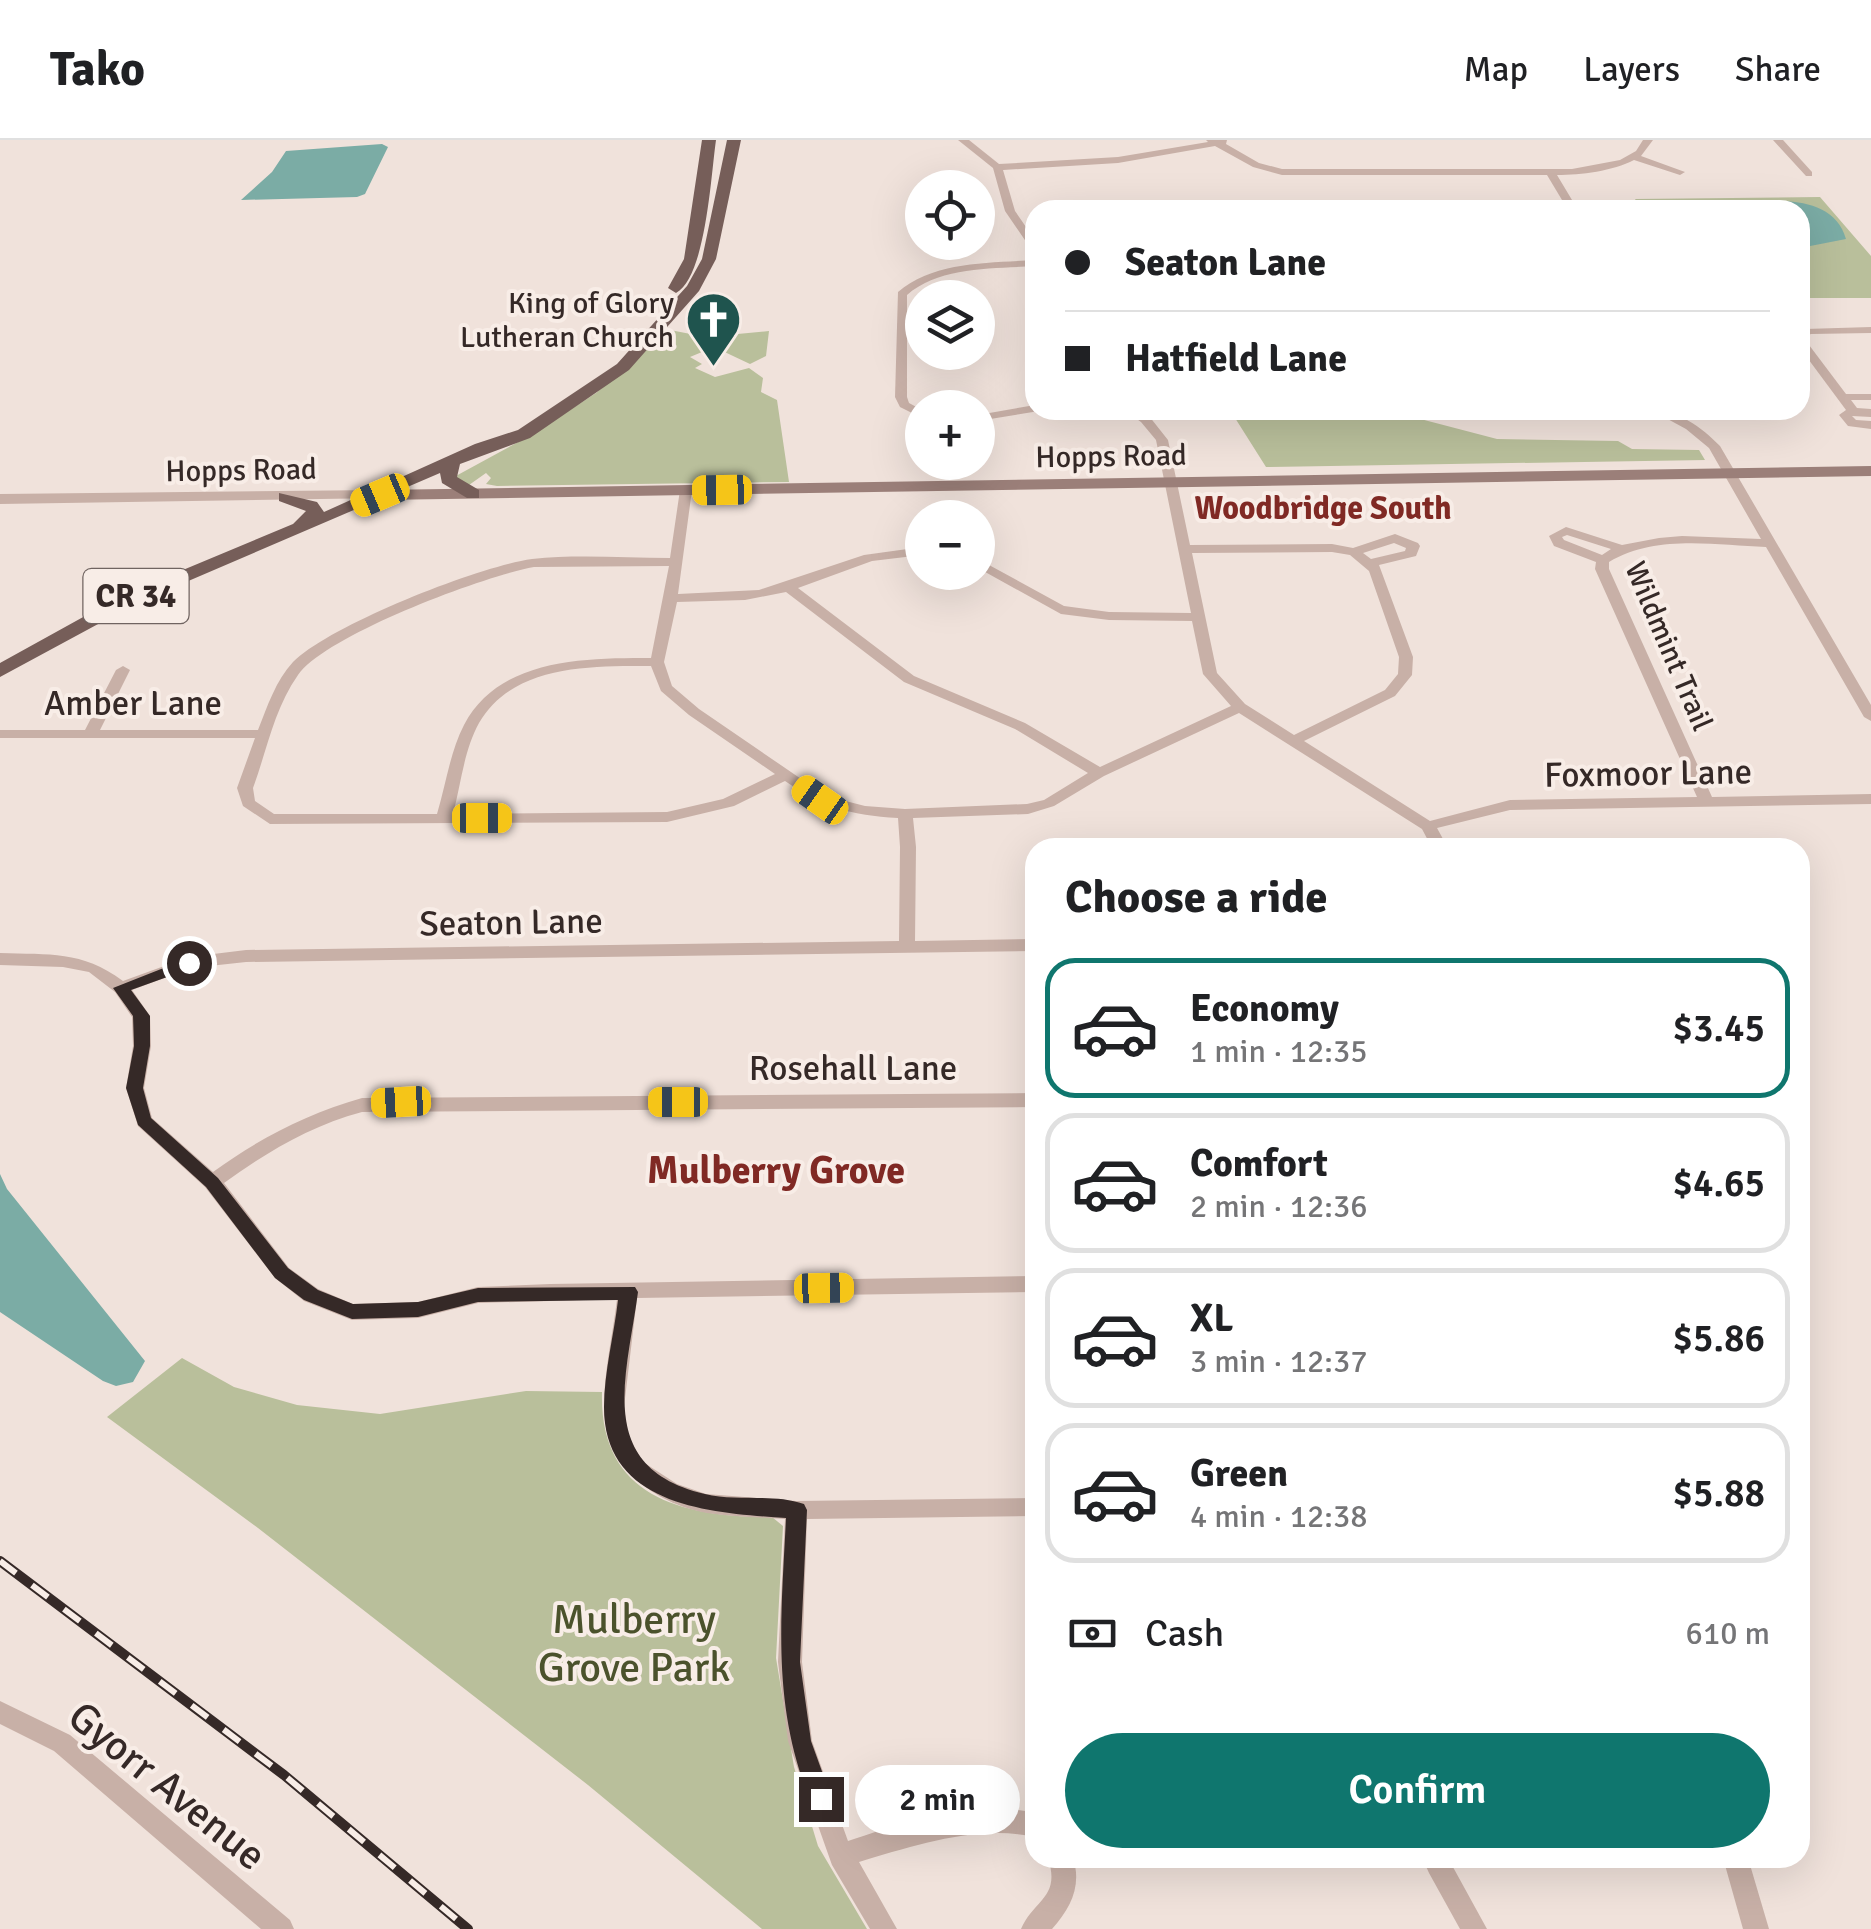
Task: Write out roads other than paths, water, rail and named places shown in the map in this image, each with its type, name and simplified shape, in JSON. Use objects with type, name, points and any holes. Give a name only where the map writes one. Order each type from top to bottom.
[{"type":"main road","name":"CR 34","points":[[481,448],[644,332],[658,315],[691,259],[709,140]]},
{"type":"main road","name":"CR 34","points":[[0,670],[130,599],[380,495],[481,448],[524,434],[606,378],[667,321],[694,288],[716,243],[734,140]]},
{"type":"main road","points":[[452,462],[448,479],[473,494]]},
{"type":"main road","name":"Hopps Road","points":[[380,495],[1871,472]]},
{"type":"main road","points":[[284,497],[310,506],[315,512],[300,528]]},
{"type":"street","points":[[963,140],[997,167],[1010,211],[1025,226]]},
{"type":"street","points":[[997,167],[1118,160],[1232,140]]},
{"type":"street","points":[[1214,142],[1261,166],[1252,172],[1254,178],[1269,179],[1282,172],[1596,170],[1635,157],[1648,140]]},
{"type":"street","points":[[1778,140],[1809,174]]},
{"type":"street","points":[[1635,157],[1680,172]]},
{"type":"street","points":[[1118,160],[1130,176]]},
{"type":"street","points":[[1551,173],[1567,200]]},
{"type":"street","points":[[905,406],[900,397],[905,289],[930,277],[1025,264]]},
{"type":"street","points":[[1810,331],[1871,330]]},
{"type":"street","points":[[1810,352],[1853,410]]},
{"type":"street","points":[[1842,397],[1871,397]]},
{"type":"street","points":[[995,415],[1025,410]]},
{"type":"street","points":[[1871,413],[1853,410],[1844,415],[1848,420],[1871,426]]},
{"type":"street","points":[[1146,420],[1162,440],[1210,674],[1240,707],[1428,826],[1435,838]]},
{"type":"street","points":[[1676,420],[1704,435],[1871,717]]},
{"type":"street","points":[[686,490],[671,598],[657,662],[666,688],[820,800],[904,814],[1028,809],[1049,803],[1099,773],[1240,707]]},
{"type":"street","name":"Hopps Road","points":[[0,499],[380,495]]},
{"type":"street","points":[[1603,560],[1559,543],[1554,536],[1566,531],[1617,548]]},
{"type":"street","points":[[1354,552],[1395,538],[1412,546],[1411,552],[1369,564]]},
{"type":"street","name":"Wildmint Trail","points":[[1706,801],[1602,569],[1603,560],[1617,548],[1649,542],[1769,543]]},
{"type":"street","points":[[1186,549],[1332,548],[1354,552],[1375,569],[1406,657],[1404,674],[1390,693],[1293,740]]},
{"type":"street","points":[[671,598],[732,598],[788,587],[874,553],[905,552]]},
{"type":"street","points":[[675,562],[534,563],[492,572],[336,638],[308,656],[288,679],[244,796],[252,809],[270,819],[691,814],[747,798],[785,774]]},
{"type":"street","points":[[995,573],[1060,610],[1110,616],[1196,617]]},
{"type":"street","points":[[788,587],[910,678],[1020,726],[1099,773]]},
{"type":"street","points":[[444,818],[470,726],[492,698],[526,677],[548,670],[657,662]]},
{"type":"street","points":[[91,733],[123,670]]},
{"type":"street","name":"Amber Lane","points":[[0,734],[266,734]]},
{"type":"street","name":"Foxmoor Lane","points":[[1428,826],[1510,805],[1871,799]]},
{"type":"street","points":[[904,814],[908,846],[907,947]]},
{"type":"street","name":"Seaton Lane","points":[[121,988],[189,963],[246,956],[1025,945]]},
{"type":"street","points":[[0,959],[63,962],[94,968],[121,988],[142,1016],[135,1088],[144,1121],[212,1182],[282,1273],[311,1295],[352,1312],[418,1310],[478,1295],[1025,1284]]},
{"type":"street","name":"Rosehall Lane","points":[[212,1182],[316,1116],[362,1105],[1025,1100]]},
{"type":"street","points":[[628,1292],[614,1406],[618,1438],[635,1468],[670,1491],[706,1504],[796,1510],[1025,1507]]},
{"type":"street","points":[[796,1510],[790,1662],[800,1741],[841,1856],[884,1929]]},
{"type":"street","name":"Gyorr Avenue","points":[[0,1712],[62,1743],[281,1929]]},
{"type":"street","points":[[841,1856],[867,1846],[1004,1818],[1025,1822]]},
{"type":"street","points":[[1041,1927],[1060,1902],[1066,1868]]},
{"type":"street","points":[[1440,1868],[1474,1929]]},
{"type":"street","points":[[1739,1868],[1756,1929]]},
{"type":"water","points":[[382,144],[388,147],[365,194],[241,200],[272,172],[286,151]]},
{"type":"water","points":[[1810,206],[1830,214],[1846,239],[1810,246]]},
{"type":"water","points":[[0,1174],[7,1189],[145,1361],[133,1382],[116,1386],[103,1381],[0,1312]]},
{"type":"railway","points":[[0,1561],[284,1775],[468,1929]]},
{"type":"place","name":"King of Glory Lutheran Church","points":[[713,369]]},
{"type":"district","name":"Woodbridge South","points":[[1323,508]]},
{"type":"district","name":"Mulberry Grove","points":[[776,1170]]},
{"type":"park label","name":"Mulberry Grove Park","points":[[634,1642]]}]
